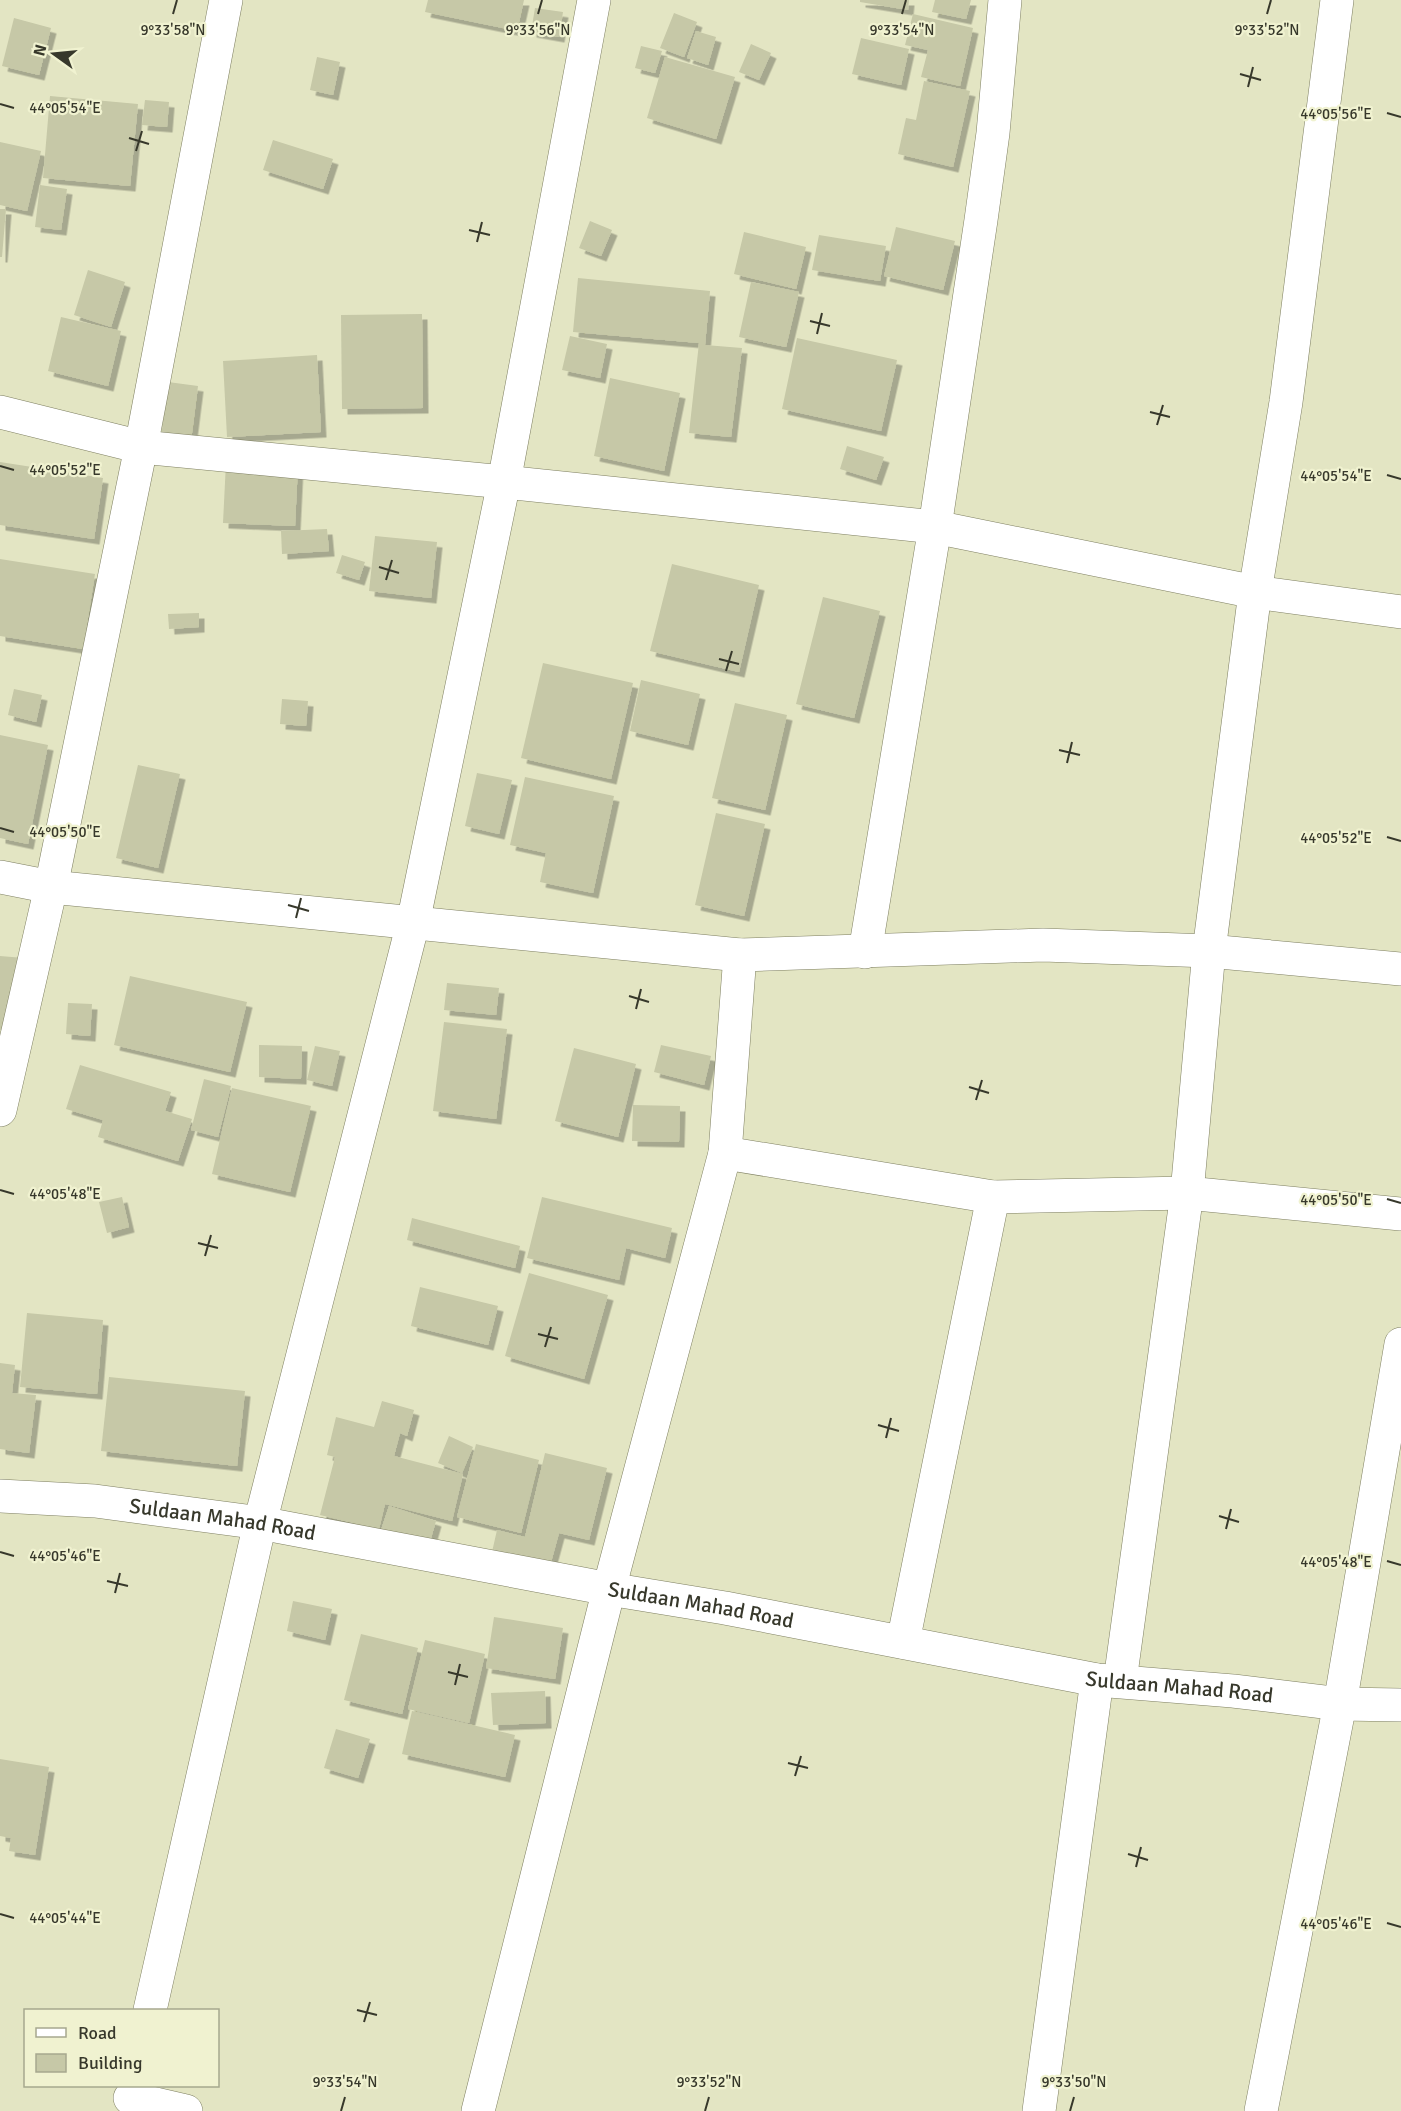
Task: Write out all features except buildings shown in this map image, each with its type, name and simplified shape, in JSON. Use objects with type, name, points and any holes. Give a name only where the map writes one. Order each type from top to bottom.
[{"type":"street","points":[[0,1110],[51,887],[141,447],[226,0]]},
{"type":"street","points":[[150,2009],[260,1523],[413,923],[504,482],[594,0]]},
{"type":"street","points":[[865,952],[935,527],[993,134],[1005,0]]},
{"type":"street","points":[[1040,2111],[1187,1193],[1209,951],[1255,592],[1286,402],[1337,0]]},
{"type":"street","points":[[0,412],[141,447],[935,527],[1255,592],[1401,612]]},
{"type":"street","points":[[0,877],[51,887],[740,955],[1043,945],[1209,951],[1401,969]]},
{"type":"street","points":[[478,2111],[609,1589],[725,1153],[740,955]]},
{"type":"street","points":[[725,1153],[993,1197],[1187,1193],[1401,1214]]},
{"type":"street","points":[[903,1642],[993,1197]]},
{"type":"street","points":[[1261,2111],[1340,1704],[1401,1344]]},
{"type":"street","name":"Suldaan Mahad Road","points":[[0,1496],[95,1501],[260,1523],[1109,1680],[1233,1691],[1340,1704],[1401,1705]]},
{"type":"street","points":[[130,2098],[186,2111]]}]
